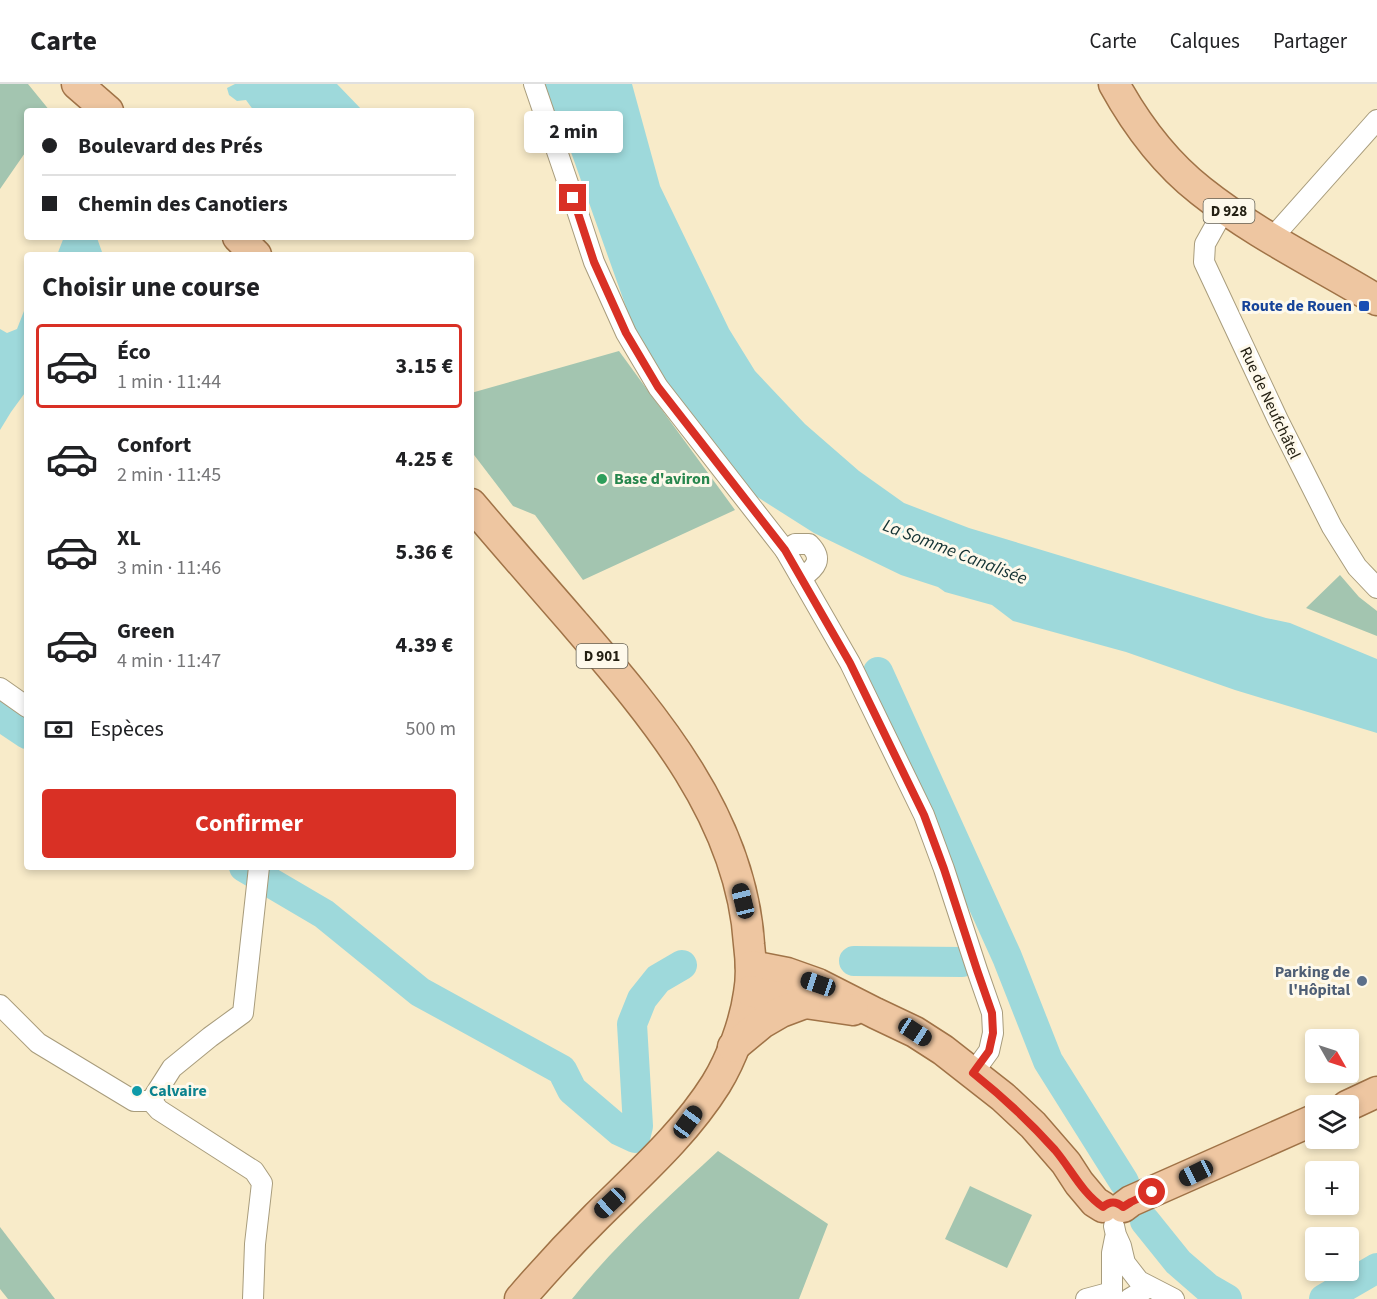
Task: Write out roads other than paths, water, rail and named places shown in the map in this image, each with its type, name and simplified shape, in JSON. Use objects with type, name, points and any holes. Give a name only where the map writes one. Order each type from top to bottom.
[{"type":"main road","points":[[77,84],[105,108]]},
{"type":"main road","name":"D 928","points":[[1114,84],[1155,146],[1200,190],[1297,254],[1377,300]]},
{"type":"main road","points":[[241,240],[253,252]]},
{"type":"main road","name":"D 901","points":[[474,507],[654,720],[685,765],[717,820],[734,862],[748,920],[750,979],[744,1017],[734,1047],[717,1083],[688,1122],[639,1176],[596,1217],[520,1299]]},
{"type":"main road","points":[[750,979],[787,973],[818,984],[915,1032],[973,1073],[1033,1125],[1066,1163],[1079,1184],[1114,1219],[1131,1202],[1305,1124]]},
{"type":"main road","points":[[750,979],[805,1003],[875,1013]]},
{"type":"main road","points":[[734,1047],[762,1023],[781,1012],[805,1003]]},
{"type":"main road","points":[[1359,1100],[1377,1092]]},
{"type":"street","points":[[534,84],[594,262],[626,333],[658,387],[785,550],[850,663],[924,815],[992,1013],[993,1033],[989,1051],[973,1073]]},
{"type":"street","points":[[1272,238],[1377,120]]},
{"type":"street","name":"Rue de Neufchâtel","points":[[1225,208],[1205,244],[1204,262],[1278,420],[1327,517],[1357,567],[1377,588]]},
{"type":"street","points":[[0,688],[24,704]]},
{"type":"street","points":[[151,1101],[172,1068],[243,1013],[259,874]]},
{"type":"street","points":[[0,1005],[38,1042],[134,1101],[151,1101],[159,1110],[254,1171],[262,1182],[255,1244],[253,1299]]},
{"type":"street","points":[[1114,1219],[1125,1263],[1139,1281],[1174,1299]]},
{"type":"street","points":[[1114,1219],[1112,1253],[1117,1297]]},
{"type":"street","points":[[1086,1299],[1117,1297],[1149,1287]]},
{"type":"water","points":[[235,84],[337,84],[360,108],[252,108],[246,100],[237,101],[229,95],[227,88]]},
{"type":"water","name":"La Somme Canalisée","points":[[543,84],[632,84],[660,186],[729,329],[755,371],[805,424],[859,471],[904,503],[969,528],[1266,618],[1290,623],[1377,659],[1377,733],[1235,690],[1126,652],[1013,621],[992,605],[945,592],[938,587],[901,575],[814,533],[740,486],[651,365],[637,338],[572,155]]},
{"type":"water","points":[[63,240],[98,240],[102,252],[58,252]]},
{"type":"water","points":[[24,311],[24,394],[0,430],[0,329],[7,333],[17,329]]},
{"type":"waterway","points":[[878,672],[1007,957],[1048,1061],[1124,1182]]},
{"type":"waterway","points":[[0,716],[24,732]]},
{"type":"waterway","points":[[249,870],[324,914],[420,992],[562,1070],[572,1090],[620,1131],[635,1138],[638,1126],[632,1024],[642,999],[658,979],[682,965]]},
{"type":"waterway","points":[[854,961],[962,962]]},
{"type":"waterway","points":[[1145,1221],[1178,1262],[1208,1288],[1227,1299]]},
{"type":"waterway","points":[[1324,1299],[1377,1268]]},
{"type":"place","name":"Route de Rouen","points":[[1364,306]]},
{"type":"place","name":"Base d'aviron","points":[[602,479]]},
{"type":"place","name":"Parking de l'Hôpital","points":[[1362,981]]},
{"type":"place","name":"Calvaire","points":[[137,1091]]}]
